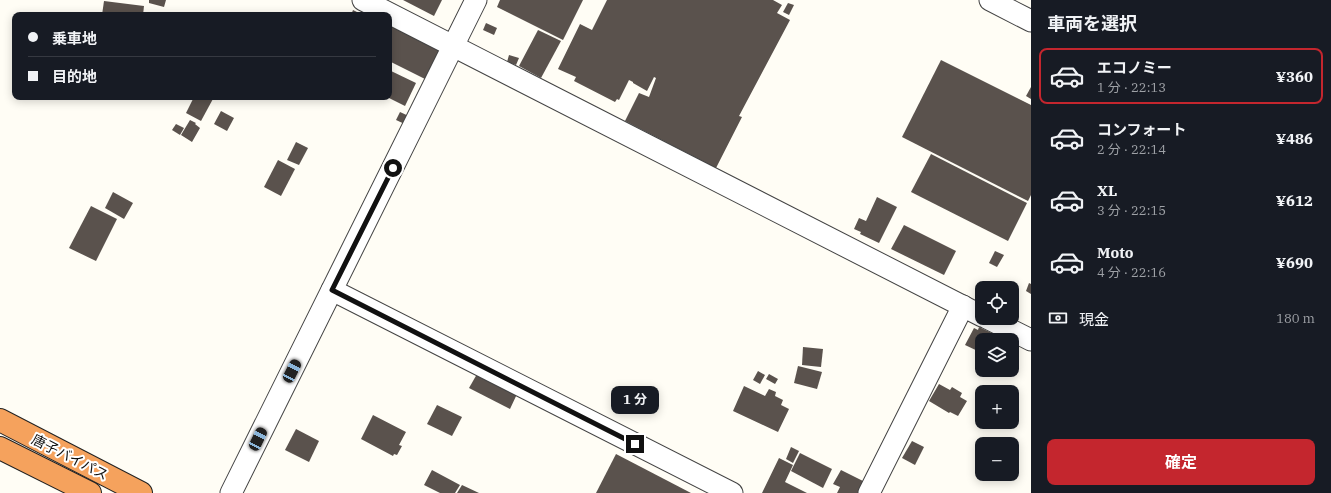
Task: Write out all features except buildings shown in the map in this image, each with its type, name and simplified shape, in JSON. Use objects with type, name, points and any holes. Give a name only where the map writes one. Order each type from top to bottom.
[{"type":"highway","name":"唐子バイパス","points":[[0,420],[141,493]]},
{"type":"highway","name":"唐子バイパス","points":[[0,448],[90,493]]},
{"type":"street","points":[[363,0],[387,12]]},
{"type":"street","points":[[231,493],[476,0]]},
{"type":"street","points":[[990,0],[1031,21]]},
{"type":"street","points":[[392,14],[975,312]]},
{"type":"street","points":[[332,290],[732,493]]},
{"type":"street","points":[[869,493],[964,306]]},
{"type":"street","points":[[1001,325],[1031,340]]},
{"type":"route","points":[[393,168],[332,290],[635,444]]}]
